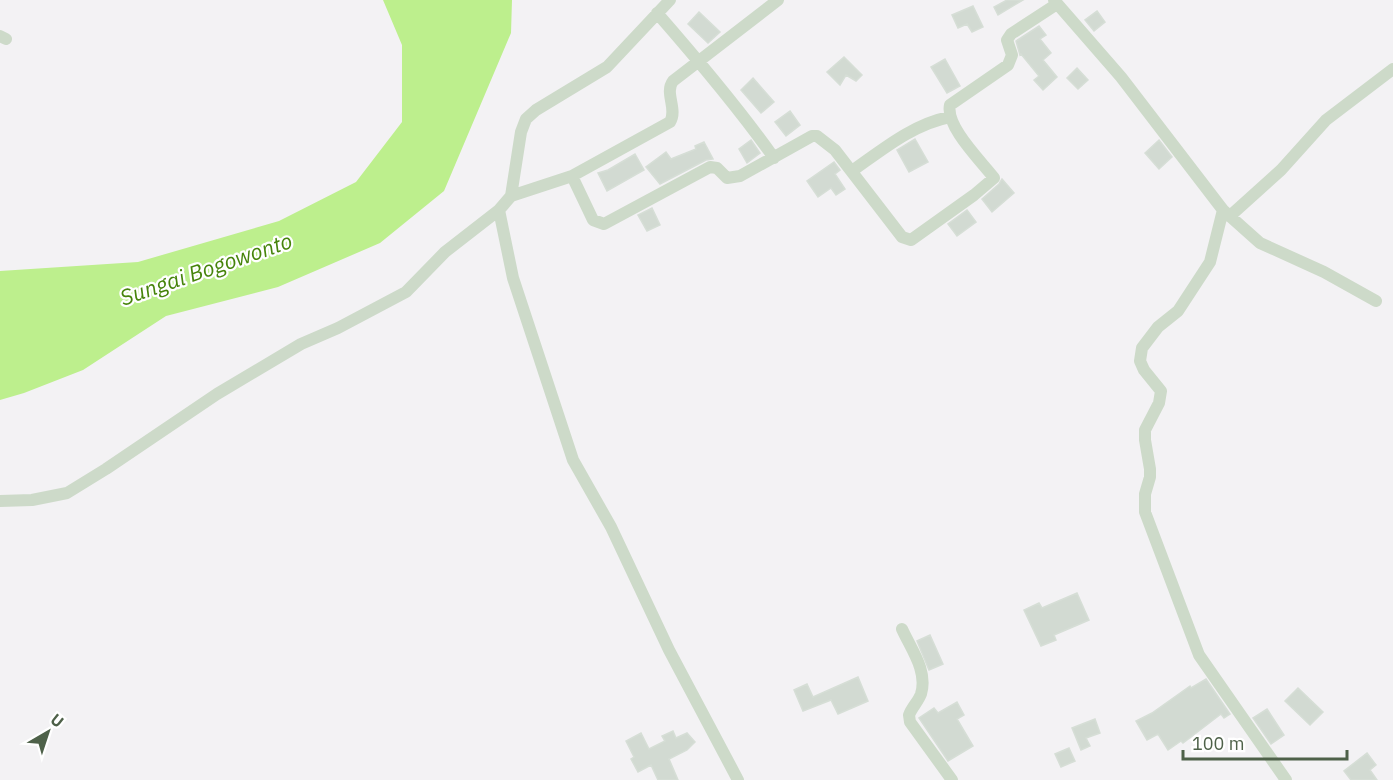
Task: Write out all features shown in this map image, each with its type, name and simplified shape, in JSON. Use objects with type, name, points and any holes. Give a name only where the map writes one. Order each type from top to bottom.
[{"type":"street","points":[[511,196],[521,132],[526,119],[536,110],[607,67],[670,0]]},
{"type":"street","points":[[0,501],[32,500],[67,493],[217,394],[301,344],[338,328],[406,291],[445,252],[499,210],[511,196],[572,176],[670,122],[673,116],[670,84],[778,0]]},
{"type":"street","points":[[572,176],[579,195],[593,220],[604,224],[710,167],[717,168],[724,177],[740,176],[797,144],[817,136],[829,143],[902,237],[911,240],[994,178],[957,131],[949,108],[952,102],[1008,65],[1012,55],[1007,43],[1011,34],[1055,2],[1121,78],[1226,213],[1260,243],[1324,272],[1376,302]]},
{"type":"street","points":[[657,13],[699,60],[774,158]]},
{"type":"street","points":[[1286,780],[1199,655],[1146,512],[1144,494],[1150,477],[1150,469],[1145,430],[1159,403],[1161,391],[1144,370],[1140,361],[1142,348],[1158,327],[1178,311],[1210,262],[1226,213],[1281,170],[1326,120],[1393,69]]},
{"type":"street","points":[[852,171],[898,139],[928,124],[951,117]]},
{"type":"street","points":[[499,210],[513,278],[573,460],[611,528],[669,650],[738,780]]},
{"type":"street","points":[[902,629],[921,669],[923,680],[918,700],[909,715],[910,722],[952,780]]},
{"type":"water","name":"Sungai Bogowonto","points":[[383,0],[512,0],[511,33],[444,191],[380,243],[278,287],[166,316],[83,370],[0,400],[0,271],[138,262],[279,221],[356,182],[402,122],[402,45]]},
{"type":"building","points":[[1007,0],[1023,0],[998,15],[994,7]]},
{"type":"building","points":[[973,6],[983,27],[972,32],[967,24],[958,28],[952,15]]},
{"type":"building","points":[[1097,11],[1105,22],[1094,31],[1085,20]]},
{"type":"building","points":[[699,12],[720,32],[708,43],[688,24]]},
{"type":"building","points":[[1039,26],[1046,35],[1040,39],[1051,53],[1043,60],[1057,77],[1043,90],[1034,80],[1039,76],[1020,55],[1016,41]]},
{"type":"building","points":[[844,57],[862,75],[856,81],[846,75],[840,85],[827,72]]},
{"type":"building","points":[[945,59],[960,86],[947,93],[931,67]]},
{"type":"building","points":[[1077,68],[1088,80],[1078,89],[1067,78]]},
{"type":"building","points":[[753,78],[774,102],[761,113],[741,90]]},
{"type":"building","points":[[790,111],[800,125],[786,136],[775,122]]},
{"type":"building","points":[[915,139],[928,162],[909,172],[897,150]]},
{"type":"building","points":[[751,140],[760,153],[747,163],[739,149]]},
{"type":"building","points":[[1159,140],[1172,157],[1159,169],[1145,153]]},
{"type":"building","points":[[704,142],[713,159],[706,160],[660,184],[646,167],[666,152],[671,159],[696,149],[695,146]]},
{"type":"building","points":[[635,154],[644,170],[607,191],[598,173],[608,170]]},
{"type":"building","points":[[834,162],[840,170],[835,174],[845,189],[836,195],[831,188],[818,197],[807,181]]},
{"type":"building","points":[[1002,179],[1014,193],[992,212],[982,199]]},
{"type":"building","points":[[652,208],[660,225],[647,231],[638,215]]},
{"type":"building","points":[[967,210],[976,222],[957,236],[948,224]]},
{"type":"building","points":[[1077,593],[1089,620],[1054,635],[1056,640],[1041,646],[1024,610],[1039,603],[1042,608]]},
{"type":"building","points":[[930,635],[943,664],[929,670],[917,641]]},
{"type":"building","points":[[858,677],[868,701],[838,714],[831,700],[803,711],[794,690],[807,684],[813,697]]},
{"type":"building","points":[[1206,679],[1230,714],[1224,718],[1221,714],[1183,743],[1181,741],[1168,750],[1158,734],[1147,740],[1136,721],[1152,713],[1190,686],[1191,688]]},
{"type":"building","points":[[1298,688],[1323,712],[1310,725],[1285,701]]},
{"type":"building","points":[[957,702],[964,715],[957,719],[973,746],[948,761],[919,718],[934,708],[938,713]]},
{"type":"building","points":[[1267,709],[1284,735],[1271,744],[1253,718]]},
{"type":"building","points":[[1095,719],[1100,733],[1086,738],[1090,746],[1081,750],[1072,728]]},
{"type":"building","points":[[673,731],[676,738],[687,733],[695,742],[687,750],[669,759],[678,780],[658,780],[651,765],[638,772],[631,759],[634,757],[626,741],[641,733],[649,749],[665,741],[662,736]]},
{"type":"building","points":[[1069,748],[1075,761],[1061,767],[1055,754]]},
{"type":"building","points":[[1367,753],[1376,765],[1370,770],[1377,780],[1351,780],[1344,771]]}]
